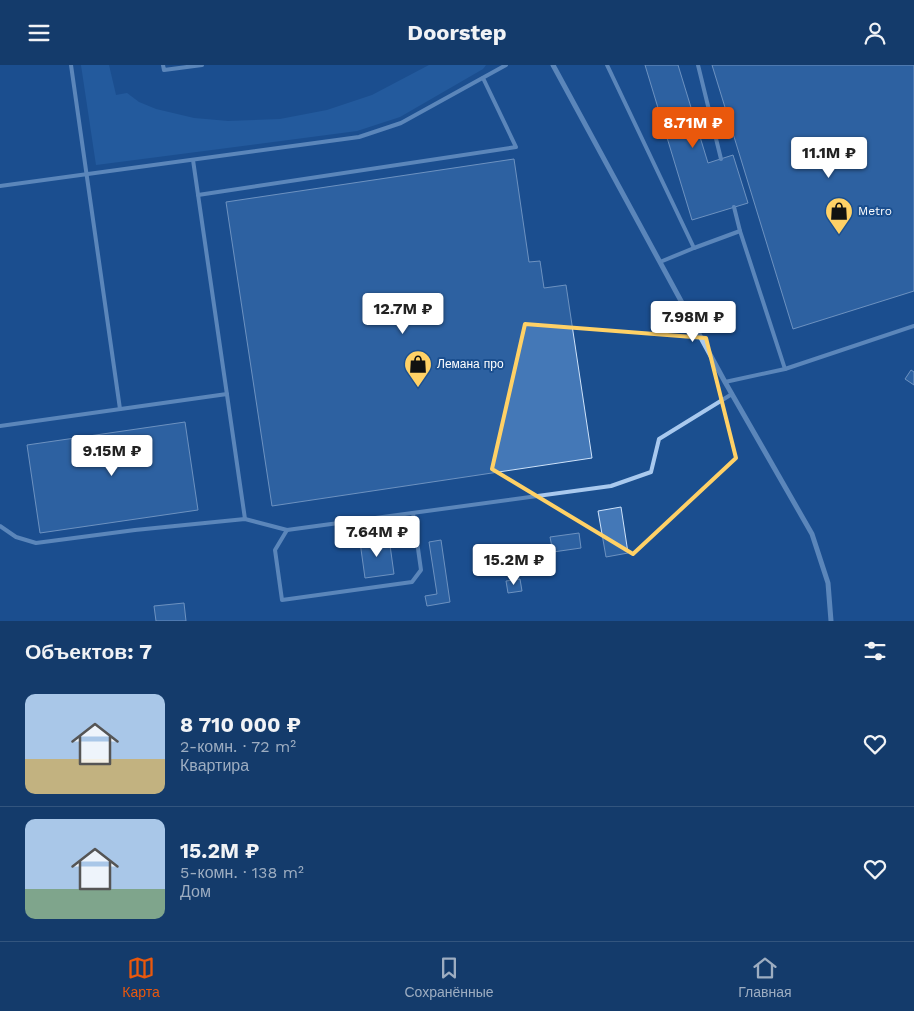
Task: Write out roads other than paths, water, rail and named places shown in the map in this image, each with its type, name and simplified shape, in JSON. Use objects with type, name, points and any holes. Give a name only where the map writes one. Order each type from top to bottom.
[{"type":"street","points":[[553,65],[725,382],[812,534],[828,583],[831,621]]},
{"type":"lane","points":[[71,65],[120,409]]},
{"type":"lane","points":[[164,65],[164,70],[202,65]]},
{"type":"lane","points":[[0,186],[359,137],[401,123],[505,65]]},
{"type":"lane","points":[[607,65],[694,248]]},
{"type":"lane","points":[[698,65],[721,159]]},
{"type":"lane","points":[[198,195],[516,147],[483,78]]},
{"type":"lane","points":[[193,160],[244,519]]},
{"type":"lane","points":[[734,207],[785,369]]},
{"type":"lane","points":[[660,262],[740,231]]},
{"type":"lane","points":[[725,382],[785,369],[914,326]]},
{"type":"lane","points":[[0,426],[227,394]]},
{"type":"lane","points":[[0,526],[16,537],[36,543],[135,530],[244,519],[287,530],[611,486],[651,473],[659,439],[732,394]]},
{"type":"lane","points":[[287,530],[275,550],[282,600],[412,582],[421,570],[413,513]]},
{"type":"place","name":"Metro","points":[[839,235]]},
{"type":"place","name":"Лемана про","points":[[418,388]]}]
